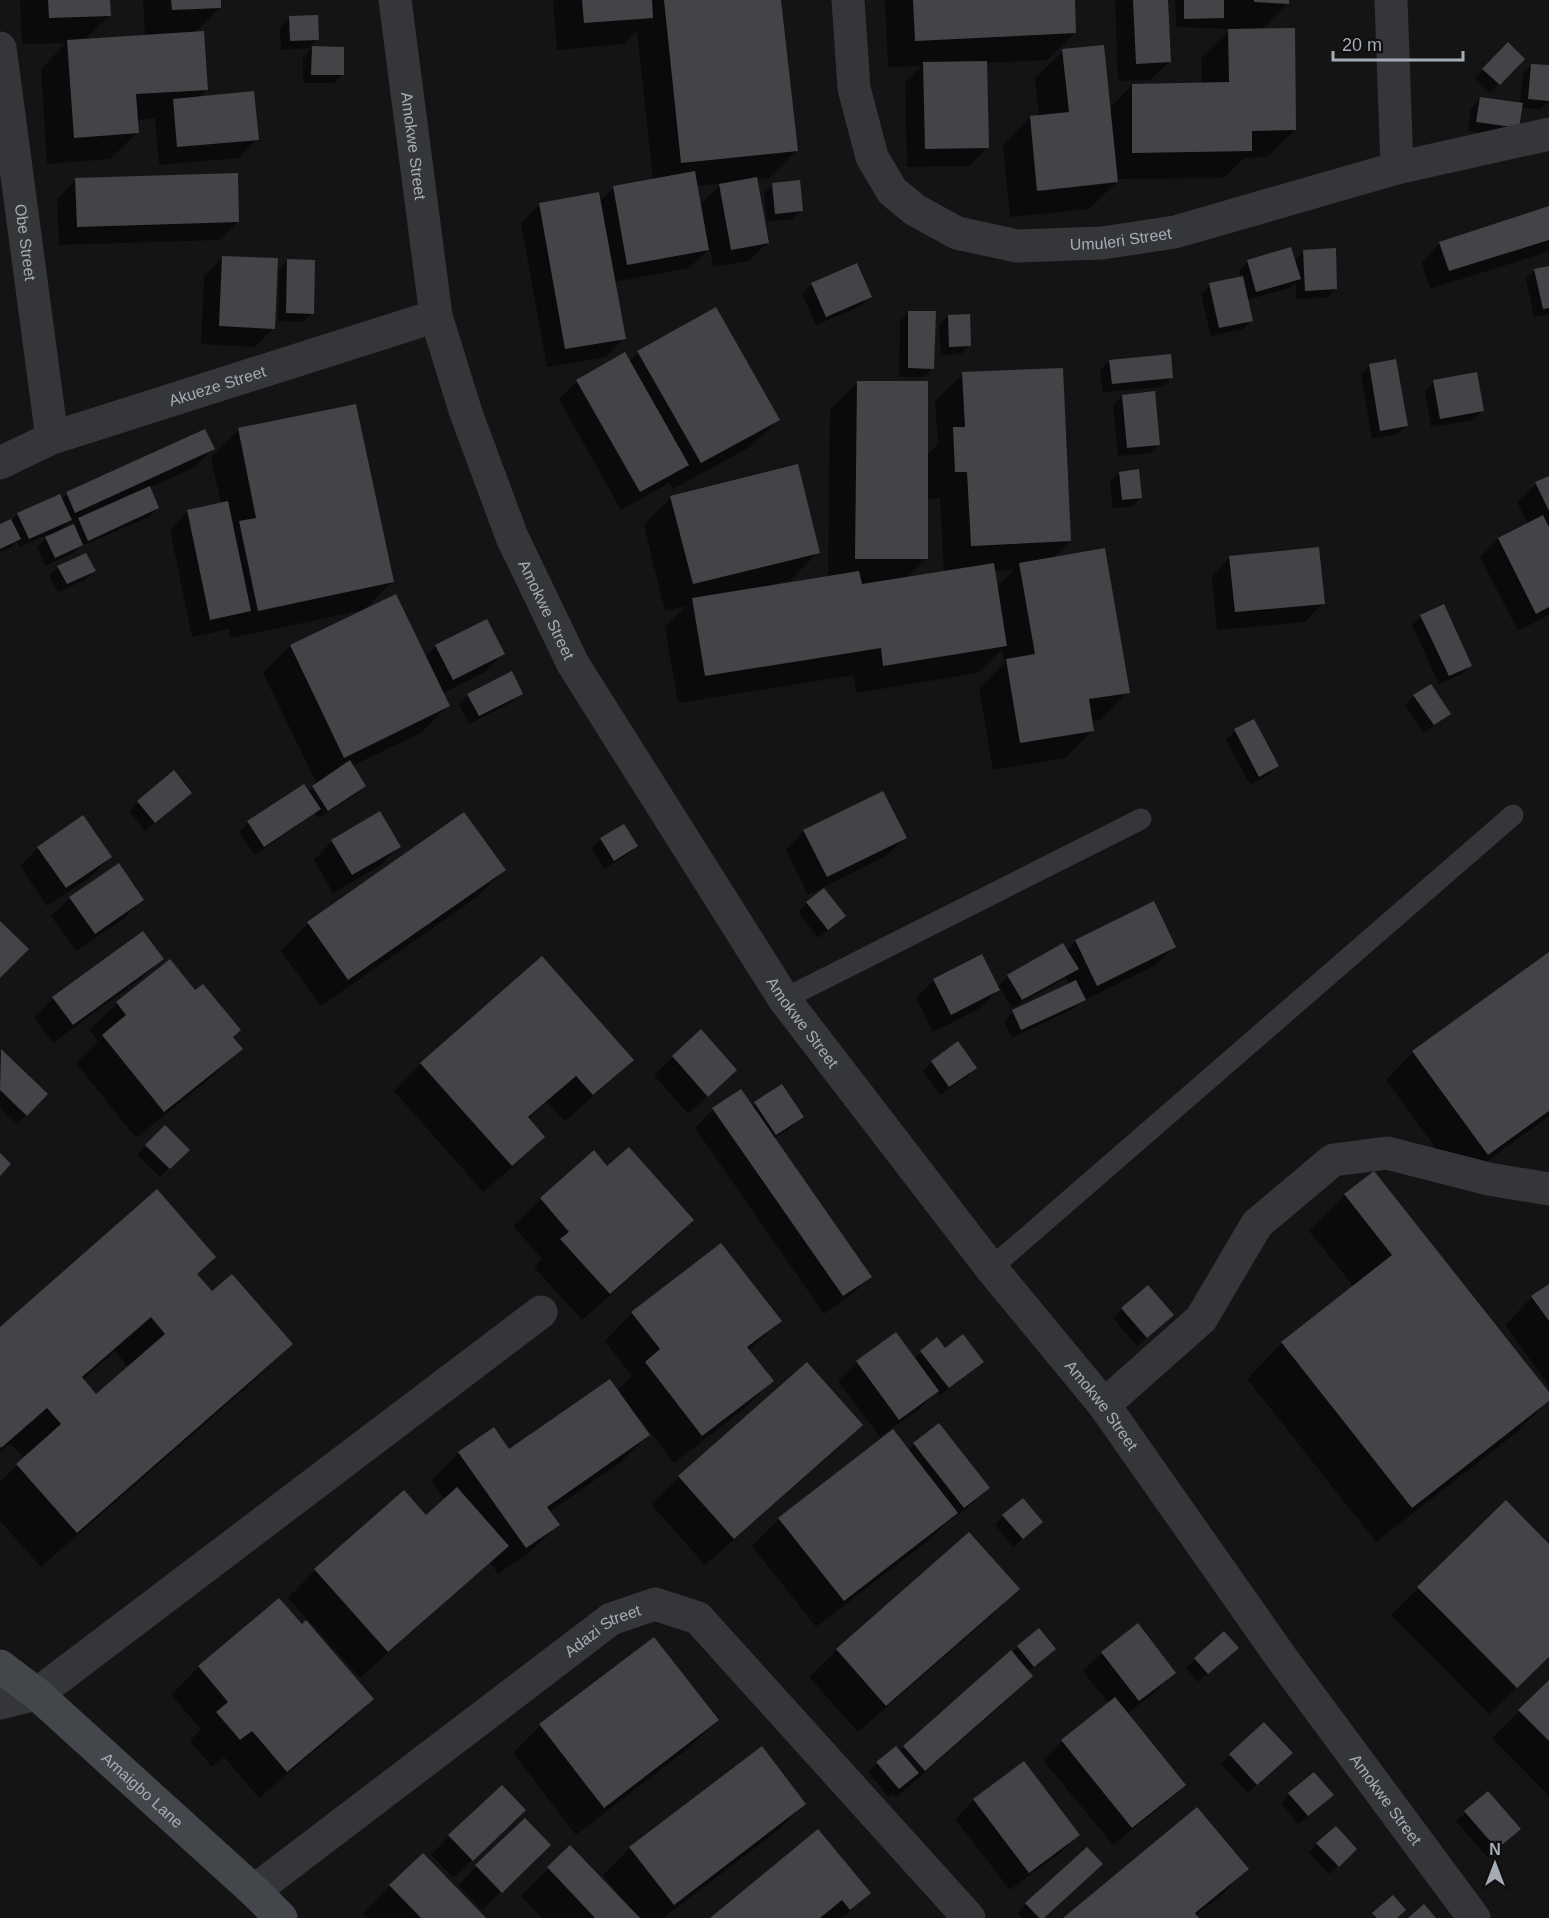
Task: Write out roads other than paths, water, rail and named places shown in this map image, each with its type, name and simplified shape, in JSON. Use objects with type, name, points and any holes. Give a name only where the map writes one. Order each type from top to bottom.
[{"type":"main road","name":"Amaigbo Lane","points":[[0,1666],[37,1694],[281,1918]]},
{"type":"street","name":"Amokwe Street","points":[[395,0],[436,316],[466,413],[512,537],[573,664],[784,999],[991,1268],[1104,1405],[1283,1660],[1474,1918]]},
{"type":"street","name":"Umuleri Street","points":[[848,0],[854,88],[872,157],[892,191],[915,210],[957,233],[1017,246],[1102,243],[1175,232],[1397,168],[1549,134]]},
{"type":"street","points":[[1391,0],[1397,168]]},
{"type":"street","name":"Obe Street","points":[[0,48],[52,438]]},
{"type":"street","name":"Akueze Street","points":[[0,463],[52,438],[436,316]]},
{"type":"street","points":[[1104,1405],[1201,1318],[1257,1224],[1333,1160],[1387,1153],[1489,1179],[1549,1189]]},
{"type":"street","points":[[0,1703],[37,1694],[541,1312]]},
{"type":"street","name":"Adazi Street","points":[[254,1891],[611,1619],[655,1604],[698,1618],[969,1918]]},
{"type":"lane","points":[[991,1268],[1513,815]]},
{"type":"lane","points":[[784,999],[1141,819]]}]
